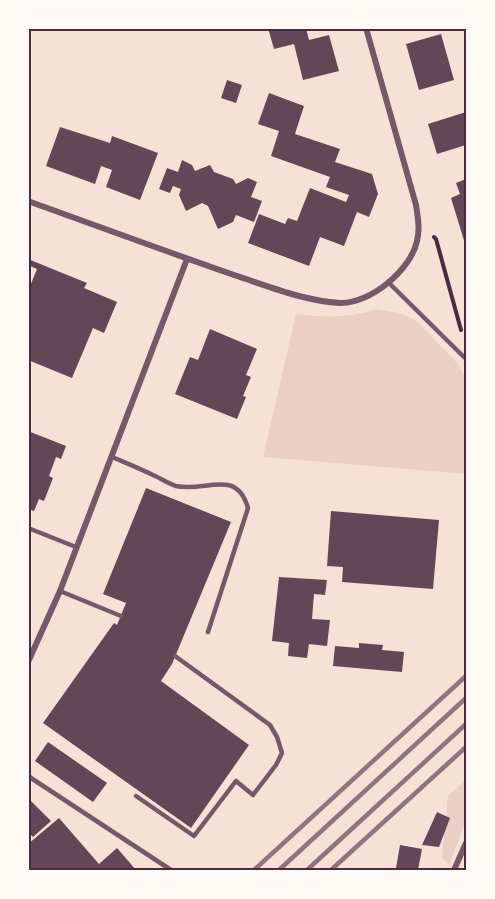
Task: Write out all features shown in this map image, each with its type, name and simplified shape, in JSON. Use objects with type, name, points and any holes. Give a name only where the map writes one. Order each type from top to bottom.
[{"type":"street","points":[[28,201],[187,259],[307,298],[342,303],[361,299],[402,270],[413,254],[420,225],[366,28]]},
{"type":"street","points":[[28,662],[60,591],[187,259]]},
{"type":"street","points":[[454,870],[466,843]]},
{"type":"lane","points":[[388,282],[466,359]]},
{"type":"lane","points":[[112,457],[176,486],[195,487],[225,483],[237,488],[245,496],[248,508],[208,632]]},
{"type":"lane","points":[[28,528],[76,547]]},
{"type":"lane","points":[[60,591],[121,616]]},
{"type":"lane","points":[[136,796],[194,836],[236,781],[253,795],[276,765],[282,753],[277,736],[270,725],[175,656]]},
{"type":"lane","points":[[28,776],[171,870]]},
{"type":"path","points":[[420,225],[436,239],[463,337]]},
{"type":"path","points":[[461,328],[466,327]]},
{"type":"shaded area","points":[[376,309],[399,313],[417,321],[458,364],[466,379],[466,474],[263,457],[296,314],[346,316]]},
{"type":"shaded area","points":[[466,780],[466,821],[449,865],[442,858],[448,796]]},
{"type":"building","points":[[268,28],[306,28],[309,40],[329,35],[339,71],[303,80],[294,44],[274,49]]},
{"type":"building","points":[[441,34],[454,80],[419,90],[406,44]]},
{"type":"building","points":[[227,80],[242,85],[236,103],[221,98]]},
{"type":"building","points":[[269,93],[304,106],[295,134],[340,149],[335,162],[372,174],[378,194],[369,217],[357,212],[344,246],[320,237],[309,266],[248,243],[259,214],[285,224],[288,218],[297,221],[310,188],[346,202],[349,195],[326,187],[330,177],[271,156],[279,131],[258,124]]},
{"type":"building","points":[[466,112],[466,145],[437,154],[428,124]]},
{"type":"building","points":[[60,127],[110,143],[112,136],[158,153],[140,200],[106,187],[112,170],[101,166],[95,184],[46,166]]},
{"type":"building","points":[[182,160],[192,165],[195,171],[210,165],[214,172],[233,179],[236,184],[248,178],[257,182],[251,197],[262,201],[254,222],[236,215],[233,222],[218,229],[208,206],[202,203],[186,211],[179,195],[181,189],[173,186],[170,193],[159,189],[167,168],[178,172]]},
{"type":"building","points":[[466,179],[466,247],[451,198],[460,194],[456,183]]},
{"type":"building","points":[[28,259],[87,283],[84,288],[117,302],[104,333],[93,328],[72,378],[28,360],[28,291],[37,269],[28,265]]},
{"type":"building","points":[[210,329],[257,349],[246,375],[251,377],[237,419],[175,394],[190,357],[198,360]]},
{"type":"building","points":[[28,431],[66,446],[61,459],[56,457],[49,476],[53,478],[44,501],[39,499],[34,511],[28,509]]},
{"type":"building","points":[[146,488],[231,522],[172,664],[161,681],[249,745],[191,828],[43,723],[114,623],[117,625],[126,603],[103,594]]},
{"type":"building","points":[[331,511],[439,520],[433,589],[342,582],[343,567],[327,566]]},
{"type":"building","points":[[279,577],[327,580],[325,595],[314,594],[312,619],[330,620],[327,646],[309,644],[307,658],[288,656],[289,643],[272,641]]},
{"type":"building","points":[[359,643],[383,645],[382,650],[404,652],[402,672],[333,666],[335,646],[359,648]]},
{"type":"building","points":[[48,742],[107,783],[93,802],[35,761]]},
{"type":"building","points":[[28,798],[51,821],[33,837],[28,832]]},
{"type":"building","points":[[437,812],[450,818],[439,847],[422,845]]},
{"type":"building","points":[[59,818],[99,864],[117,848],[136,870],[28,870],[28,844]]},
{"type":"building","points":[[400,845],[422,849],[418,870],[396,868]]},
{"type":"railway","points":[[254,870],[466,676]]},
{"type":"railway","points":[[279,870],[466,698]]},
{"type":"railway","points":[[307,870],[466,724]]},
{"type":"railway","points":[[331,870],[466,747]]}]
